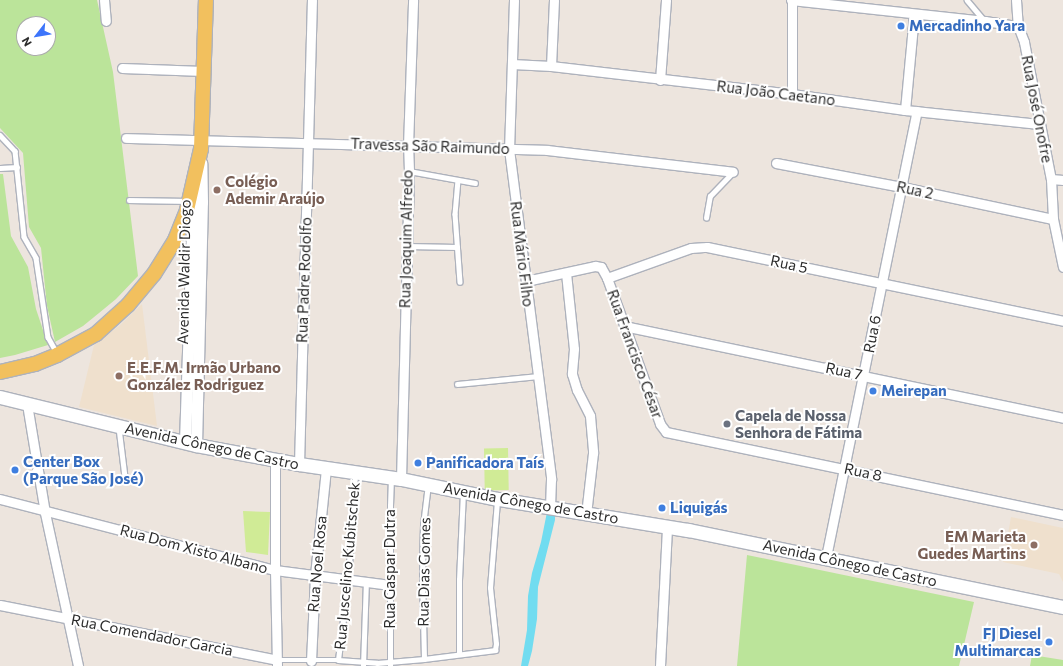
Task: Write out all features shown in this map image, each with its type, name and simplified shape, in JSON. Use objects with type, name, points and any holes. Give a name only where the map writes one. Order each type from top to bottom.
[{"type":"main road","name":"Avenida Waldir Diogo","points":[[0,372],[35,364],[57,355],[96,334],[133,300],[154,274],[175,240],[194,186],[201,144],[206,0]]},
{"type":"main road","name":"Avenida Cônego de Castro","points":[[0,397],[191,443],[299,464],[396,478],[498,499],[667,526],[826,557],[1063,607]]},
{"type":"street","points":[[104,0],[106,21]]},
{"type":"street","name":"Rua Padre Rodolfo","points":[[299,464],[312,0]]},
{"type":"street","name":"Rua Joaquim Alfredo","points":[[396,478],[406,246],[413,0]]},
{"type":"street","name":"Rua Mário Filho","points":[[514,0],[509,149],[551,479],[550,507]]},
{"type":"street","points":[[550,66],[554,0]]},
{"type":"street","points":[[660,80],[666,0]]},
{"type":"street","points":[[792,94],[792,0],[1018,26]]},
{"type":"street","name":"Rua José Onofre","points":[[1016,0],[1018,26],[1024,42],[1051,179],[1053,220],[1063,266]]},
{"type":"street","points":[[905,110],[914,14]]},
{"type":"street","name":"Rua João Caetano","points":[[512,64],[550,66],[660,80],[792,94],[905,110],[1039,124]]},
{"type":"street","points":[[122,68],[203,72]]},
{"type":"street","name":"Rua 6","points":[[826,557],[917,111]]},
{"type":"street","name":"Travessa São Raimundo","points":[[126,138],[201,144],[307,142],[547,150],[733,172]]},
{"type":"street","name":"Avenida Waldir Diogo","points":[[191,443],[195,327],[202,202],[201,144]]},
{"type":"street","name":"Rua 2","points":[[776,163],[902,187],[1053,220]]},
{"type":"street","points":[[1051,179],[1063,180]]},
{"type":"street","name":"Avenida Waldir Diogo","points":[[194,186],[195,327]]},
{"type":"street","name":"Rua 5","points":[[607,278],[691,248],[707,247],[1063,321]]},
{"type":"street","points":[[526,281],[598,266],[607,278]]},
{"type":"street","points":[[566,273],[574,348],[572,374],[577,390],[590,416],[593,453],[586,514]]},
{"type":"street","name":"Rua Francisco César","points":[[607,278],[664,430]]},
{"type":"street","name":"Rua 7","points":[[624,326],[864,375],[1063,418]]},
{"type":"street","points":[[27,404],[45,509],[78,666]]},
{"type":"street","name":"Rua 8","points":[[664,430],[668,433],[845,468],[1063,515]]},
{"type":"street","points":[[275,459],[274,570],[277,663]]},
{"type":"street","name":"Rua Noel Rosa","points":[[311,663],[315,576],[326,468]]},
{"type":"street","name":"Rua Dom Xisto Albano","points":[[0,499],[45,509],[274,570],[390,585]]},
{"type":"street","points":[[660,666],[667,526]]},
{"type":"street","name":"Rua Comendador Garcia","points":[[0,605],[277,663]]},
{"type":"lane","points":[[967,0],[984,21]]},
{"type":"lane","points":[[0,135],[15,151],[24,236],[36,258],[48,337],[57,355]]},
{"type":"lane","points":[[0,168],[16,167]]},
{"type":"lane","points":[[408,171],[475,183]]},
{"type":"lane","points":[[706,218],[710,196],[733,172]]},
{"type":"lane","points":[[458,180],[455,214],[460,282]]},
{"type":"lane","points":[[129,200],[189,201]]},
{"type":"lane","points":[[406,246],[457,247]]},
{"type":"lane","points":[[457,384],[539,376]]},
{"type":"lane","points":[[118,426],[125,477]]},
{"type":"lane","name":"Rua Juscelino Kubitschek","points":[[338,660],[348,580],[355,472]]},
{"type":"lane","name":"Rua Gaspar Dutra","points":[[390,664],[390,506],[396,478]]},
{"type":"lane","name":"Rua Dias Gomes","points":[[424,659],[422,577],[423,525],[428,484]]},
{"type":"lane","points":[[459,654],[459,580],[463,492]]},
{"type":"lane","name":"Rua Comendador Garcia","points":[[277,663],[311,663],[338,660],[390,664],[404,660],[424,659],[494,650],[496,644],[490,588],[498,499]]},
{"type":"lane","points":[[363,663],[366,581]]},
{"type":"lane","points":[[404,660],[404,666]]},
{"type":"shaded area","name":"E.E.F.M. Irmão Urbano González Rodriguez","points":[[142,304],[157,426],[79,407],[94,345],[119,326]]},
{"type":"shaded area","name":"EM Marieta Guedes Martins","points":[[1011,517],[1063,528],[1063,582],[1059,574],[1003,562]]},
{"type":"green space","points":[[0,0],[97,0],[113,72],[138,276],[116,299],[83,326],[55,342],[47,306],[41,248],[29,227],[23,153],[0,128]]},
{"type":"green space","points":[[0,174],[3,174],[11,236],[28,267],[36,309],[48,345],[0,358]]},
{"type":"green space","points":[[484,448],[508,448],[509,490],[485,490]]},
{"type":"green space","points":[[243,511],[270,512],[268,555],[246,552]]},
{"type":"green space","points":[[747,555],[974,602],[959,666],[737,666]]},
{"type":"green space","points":[[1032,655],[1063,660],[1063,666],[1030,666]]},
{"type":"water","points":[[547,512],[555,513],[555,520],[538,587],[537,619],[532,651],[528,666],[521,666],[527,630],[528,596]]},
{"type":"place","name":"Mercadinho Yara","points":[[901,26]]},
{"type":"place","name":"Colégio Ademir Araújo","points":[[217,190]]},
{"type":"place","name":"E.E.F.M. Irmão Urbano González Rodriguez","points":[[119,376]]},
{"type":"place","name":"Meirepan","points":[[873,391]]},
{"type":"place","name":"Capela de Nossa Senhora de Fátima","points":[[727,424]]},
{"type":"place","name":"Panificadora Taís","points":[[418,463]]},
{"type":"place","name":"Center Box (Parque São José)","points":[[15,470]]},
{"type":"place","name":"Liquigás","points":[[662,508]]},
{"type":"place","name":"EM Marieta Guedes Martins","points":[[1034,545]]},
{"type":"place","name":"FJ Diesel Multimarcas","points":[[1049,642]]}]
